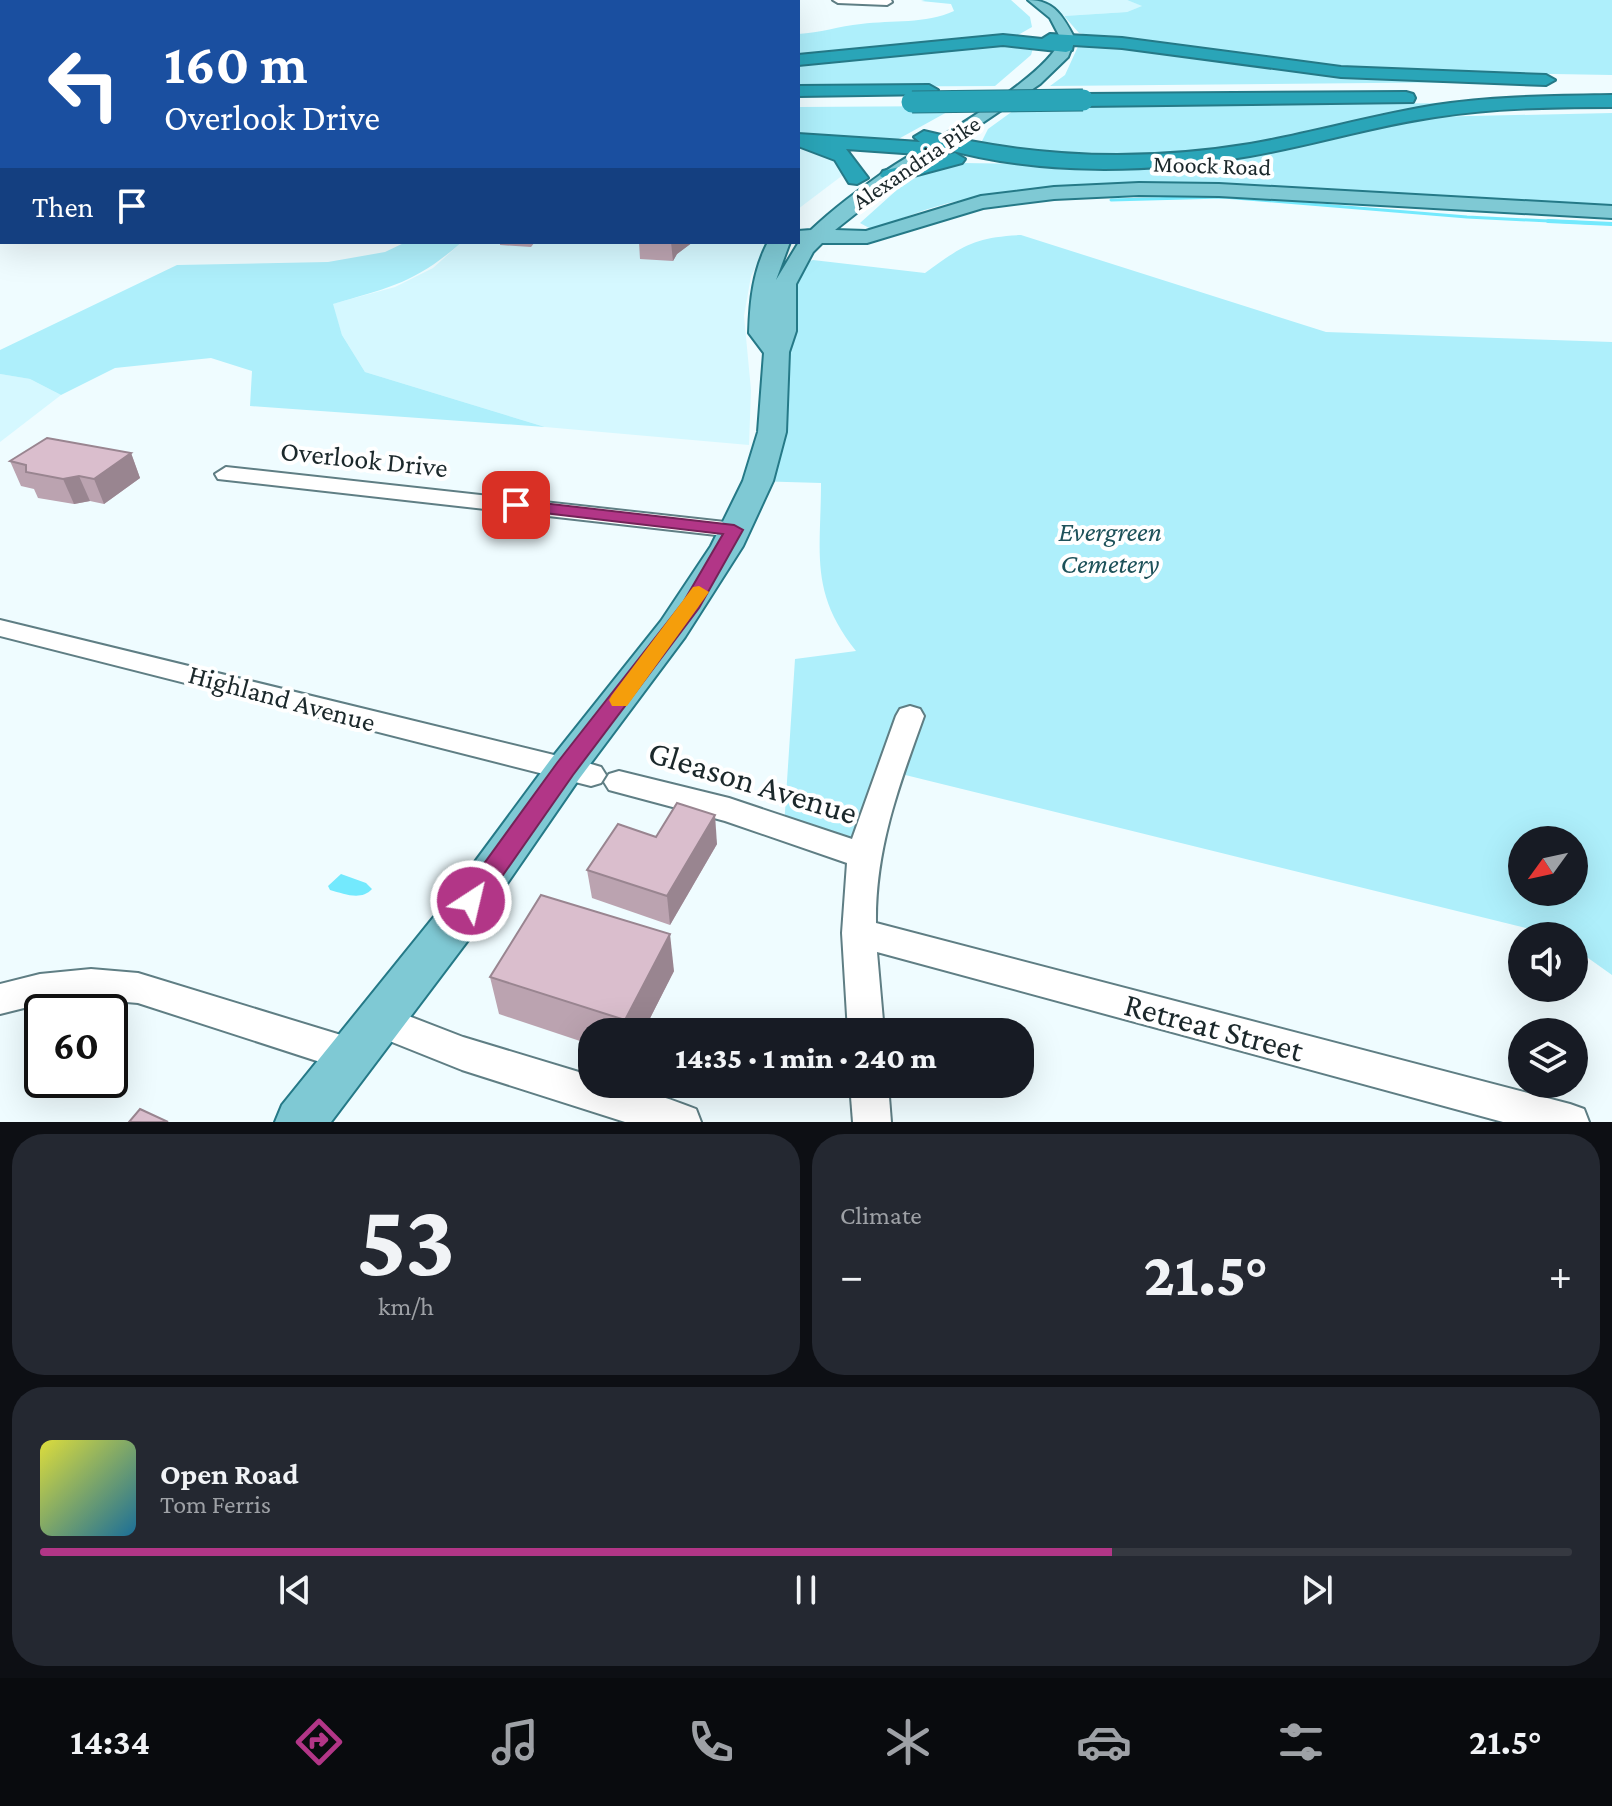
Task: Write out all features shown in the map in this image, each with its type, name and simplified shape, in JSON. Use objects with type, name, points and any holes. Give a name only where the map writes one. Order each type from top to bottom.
[{"type":"highway","points":[[1003,40],[1030,33],[1043,22]]},
{"type":"highway","points":[[800,60],[1003,40],[1059,40],[1122,43],[1311,69],[1427,78],[1560,80]]},
{"type":"highway","points":[[800,103],[1612,86]]},
{"type":"highway","points":[[800,91],[1612,99]]},
{"type":"highway","points":[[800,141],[926,144],[1007,155],[1099,160],[1195,157],[1275,145],[1435,111],[1612,99]]},
{"type":"highway","points":[[800,142],[845,157],[857,178]]},
{"type":"highway","points":[[891,176],[951,159],[1007,155]]},
{"type":"main road","points":[[1018,0],[1059,40]]},
{"type":"main road","points":[[1035,0],[1056,16],[1059,40]]},
{"type":"main road","name":"Alexandria Pike","points":[[805,225],[838,215],[891,176],[926,144],[1026,73],[1059,40]]},
{"type":"main road","name":"Alexandria Pike","points":[[805,225],[857,178],[926,144]]},
{"type":"main road","name":"Moock Road","points":[[805,225],[851,239],[881,234],[981,202],[1054,193],[1139,189],[1219,190],[1612,212]]},
{"type":"main road","points":[[838,215],[858,231],[881,234]]},
{"type":"main road","points":[[793,267],[833,249],[881,234]]},
{"type":"main road","name":"Alexandria Pike","points":[[777,352],[761,333],[761,309],[767,268],[778,244]]},
{"type":"main road","name":"Alexandria Pike","points":[[300,1122],[453,926],[592,775],[734,530],[758,481],[772,432],[777,352],[784,331],[785,284],[800,244]]},
{"type":"street","points":[[838,0],[887,2]]},
{"type":"street","name":"Overlook Drive","points":[[226,474],[734,530]]},
{"type":"street","name":"Highland Avenue","points":[[0,628],[592,775]]},
{"type":"street","points":[[865,1018],[859,933],[864,856],[889,770],[910,716]]},
{"type":"street","name":"Gleason Avenue","points":[[592,775],[729,810],[864,856]]},
{"type":"street","name":"Retreat Street","points":[[859,933],[1570,1122]]},
{"type":"street","points":[[0,999],[40,989],[91,984],[138,988],[367,1038],[462,1053],[682,1122]]},
{"type":"street","points":[[870,1098],[872,1122]]},
{"type":"shaded area","points":[[1043,0],[1127,0],[1143,6],[1127,12],[1064,16]]},
{"type":"shaded area","points":[[800,147],[829,154],[846,169],[843,175],[800,207]]},
{"type":"shaded area","points":[[460,244],[767,244],[751,276],[744,316],[751,390],[749,445],[545,427],[365,372],[342,335],[332,304],[395,287],[433,268]]},
{"type":"shaded area","points":[[0,374],[30,379],[61,395],[0,442]]},
{"type":"shaded area","points":[[341,874],[366,883],[372,889],[358,896],[330,890],[328,886]]},
{"type":"green space","points":[[1011,0],[1030,17],[1032,27],[1018,35],[1001,38],[800,58],[800,34],[861,24],[920,20],[954,11],[951,4],[921,1]]},
{"type":"green space","points":[[1127,0],[1612,0],[1612,75],[1366,71],[1095,37],[1079,33],[1064,16],[1127,12],[1142,6]]},
{"type":"green space","points":[[1080,42],[1274,69],[1477,82],[1050,86],[1065,75]]},
{"type":"green space","points":[[979,44],[1034,45],[1031,55],[995,86],[800,87],[800,61]]},
{"type":"green space","points":[[1488,103],[1299,138],[1172,154],[1044,154],[980,145],[988,129],[1021,105]]},
{"type":"green space","points":[[958,106],[893,142],[800,135],[800,107]]},
{"type":"green space","points":[[1612,113],[1612,208],[1140,184],[1010,192],[947,204],[871,229],[860,223],[909,179],[961,163],[1136,165],[1204,162],[1291,149],[1426,117]]},
{"type":"green space","name":"Evergreen Cemetery","points":[[1021,235],[1326,332],[1612,342],[1612,975],[1588,958],[1588,922],[1508,924],[889,771],[864,856],[784,827],[795,659],[856,651],[841,630],[824,590],[820,551],[821,483],[758,481],[793,267],[813,260],[925,273],[969,245],[991,238]]},
{"type":"green space","points":[[402,244],[460,244],[430,267],[402,282],[333,304],[342,335],[365,372],[545,427],[250,406],[252,371],[211,358],[115,368],[61,395],[30,379],[0,374],[0,350],[177,265],[328,262],[385,252]]},
{"type":"building","points":[[47,438],[131,453],[94,479],[79,476],[63,479],[26,472],[26,465],[10,461]]},
{"type":"building","points":[[677,803],[715,815],[667,896],[587,870],[618,824],[656,837]]},
{"type":"building","points":[[541,895],[670,934],[626,1018],[490,977]]},
{"type":"building","points":[[140,1109],[168,1122],[129,1122]]},
{"type":"waterway","points":[[1111,200],[1223,197],[1467,217],[1574,222]]},
{"type":"waterway","points":[[1548,221],[1574,222]]},
{"type":"waterway","points":[[1574,222],[1612,224]]},
{"type":"waterway","points":[[1574,222],[1590,223]]},
{"type":"slow traffic","points":[[620,700],[699,592]]},
{"type":"route","points":[[471,901],[565,769],[692,603],[734,530],[516,505]]}]
